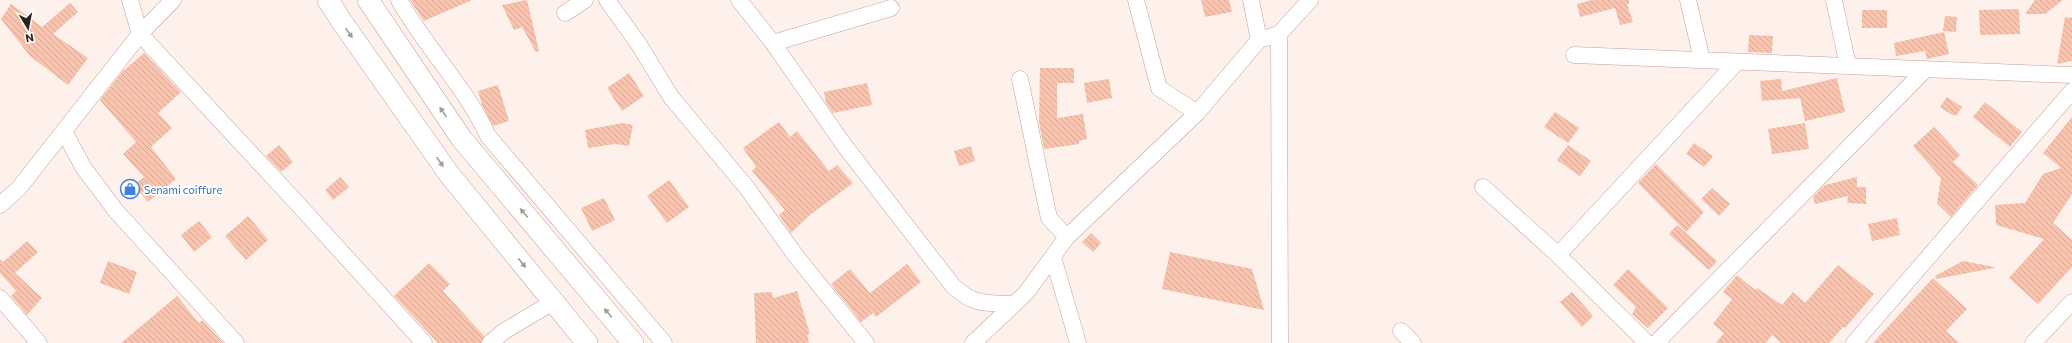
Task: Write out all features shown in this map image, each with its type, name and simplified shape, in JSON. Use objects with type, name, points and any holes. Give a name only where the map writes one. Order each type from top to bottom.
[{"type":"main road","points":[[328,0],[449,174],[587,343]]},
{"type":"main road","points":[[368,0],[461,138],[633,343]]},
{"type":"street","points":[[130,0],[140,34],[424,343]]},
{"type":"street","points":[[0,205],[19,188],[140,34],[173,0]]},
{"type":"street","points":[[399,0],[412,24],[468,98],[488,136],[664,343]]},
{"type":"street","points":[[565,12],[585,0]]},
{"type":"street","points":[[607,0],[638,43],[671,98],[747,188],[796,256],[866,343]]},
{"type":"street","points":[[739,0],[773,43],[844,145],[953,286],[965,298],[978,303],[1014,304]]},
{"type":"street","points":[[1136,0],[1159,88],[1197,113]]},
{"type":"street","points":[[1251,0],[1259,40]]},
{"type":"street","points":[[973,343],[1039,278],[1067,237],[1197,113],[1259,40],[1279,34],[1310,0]]},
{"type":"street","points":[[1688,0],[1702,60]]},
{"type":"street","points":[[1834,0],[1848,66]]},
{"type":"street","points":[[773,43],[891,8]]},
{"type":"street","points":[[1279,34],[1280,343]]},
{"type":"street","points":[[1574,55],[2072,75]]},
{"type":"street","points":[[1558,255],[1737,62]]},
{"type":"street","points":[[1656,343],[1926,69]]},
{"type":"street","points":[[1020,79],[1048,218],[1067,237]]},
{"type":"street","points":[[1854,343],[2072,91]]},
{"type":"street","points":[[64,131],[83,167],[116,211],[236,343]]},
{"type":"street","points":[[1483,187],[1558,255],[1647,343]]},
{"type":"street","points":[[1053,257],[1078,343]]},
{"type":"street","points":[[0,298],[39,343]]},
{"type":"street","points":[[490,343],[503,332],[553,302]]},
{"type":"street","points":[[2033,343],[2072,302]]},
{"type":"street","points":[[1401,331],[1413,343]]},
{"type":"building","points":[[410,0],[472,0],[424,21]]},
{"type":"building","points":[[527,0],[539,51],[536,52],[522,27],[514,30],[502,5]]},
{"type":"building","points":[[1201,0],[1229,0],[1232,12],[1205,17]]},
{"type":"building","points":[[1592,0],[1629,0],[1629,4],[1627,4],[1633,22],[1620,25],[1615,8],[1580,17],[1577,4]]},
{"type":"building","points":[[2035,0],[2063,0],[2045,14],[2025,14]]},
{"type":"building","points":[[70,3],[78,12],[53,34],[88,58],[68,85],[30,56],[1,19],[11,4],[42,27]]},
{"type":"building","points":[[2019,9],[2020,34],[1980,35],[1979,10]]},
{"type":"building","points":[[1862,10],[1887,10],[1887,28],[1862,28]]},
{"type":"building","points":[[1945,16],[1957,17],[1956,32],[1943,31]]},
{"type":"building","points":[[2065,17],[2072,18],[2072,61],[2057,64]]},
{"type":"building","points":[[1944,32],[1949,54],[1927,59],[1925,51],[1896,56],[1894,43]]},
{"type":"building","points":[[1749,35],[1773,36],[1772,53],[1748,52]]},
{"type":"building","points":[[144,53],[181,92],[158,113],[172,128],[151,147],[176,179],[148,202],[134,185],[144,177],[123,154],[136,142],[100,100],[122,72]]},
{"type":"building","points":[[1040,68],[1074,68],[1074,83],[1057,83],[1057,118],[1083,114],[1087,139],[1079,141],[1079,144],[1044,149],[1039,122]]},
{"type":"building","points":[[629,73],[644,96],[622,111],[607,88]]},
{"type":"building","points":[[1837,78],[1845,112],[1805,121],[1800,98],[1762,101],[1760,81],[1781,79],[1782,91]]},
{"type":"building","points":[[1109,79],[1112,98],[1087,103],[1084,83]]},
{"type":"building","points":[[867,83],[872,105],[833,113],[826,103],[824,92]]},
{"type":"building","points":[[498,85],[509,121],[493,126],[482,105],[478,91]]},
{"type":"building","points":[[1947,97],[1962,107],[1957,115],[1952,115],[1940,107]]},
{"type":"building","points":[[1985,102],[2022,132],[2010,147],[1973,117]]},
{"type":"building","points":[[1555,112],[1579,128],[1568,143],[1544,127]]},
{"type":"building","points":[[2072,117],[2072,194],[2053,223],[2072,240],[2072,267],[2038,304],[2009,278],[2044,239],[1996,225],[1995,205],[2025,203],[2043,174],[2061,168],[2043,153]]},
{"type":"building","points":[[779,122],[790,137],[797,131],[829,171],[837,165],[853,183],[810,215],[791,233],[779,215],[785,210],[752,171],[756,167],[743,148]]},
{"type":"building","points":[[623,123],[633,125],[629,146],[615,144],[588,148],[585,130]]},
{"type":"building","points":[[1805,123],[1809,149],[1772,154],[1768,129]]},
{"type":"building","points":[[1934,127],[1960,155],[1953,162],[1978,185],[1951,217],[1937,203],[1941,178],[1913,146]]},
{"type":"building","points":[[1694,143],[1713,156],[1704,167],[1686,154]]},
{"type":"building","points":[[279,145],[293,162],[281,172],[266,156]]},
{"type":"building","points":[[1568,145],[1591,161],[1580,176],[1557,160]]},
{"type":"building","points":[[971,146],[975,161],[959,166],[954,151]]},
{"type":"building","points":[[1656,164],[1704,212],[1686,232],[1638,183]]},
{"type":"building","points":[[340,177],[349,187],[333,200],[325,190]]},
{"type":"building","points":[[1857,177],[1857,187],[1866,187],[1866,204],[1847,203],[1848,196],[1815,204],[1813,197],[1825,185]]},
{"type":"building","points":[[669,180],[689,207],[667,223],[647,196]]},
{"type":"building","points":[[1712,188],[1730,204],[1719,216],[1701,199]]},
{"type":"building","points":[[604,198],[615,220],[592,231],[581,208]]},
{"type":"building","points":[[248,216],[268,240],[246,260],[225,236]]},
{"type":"building","points":[[1897,218],[1900,235],[1872,241],[1868,224]]},
{"type":"building","points":[[199,221],[212,237],[194,252],[181,235]]},
{"type":"building","points":[[1677,225],[1717,261],[1709,270],[1669,234]]},
{"type":"building","points":[[1091,233],[1101,243],[1093,252],[1082,242]]},
{"type":"building","points":[[27,241],[38,252],[15,273],[42,298],[27,315],[11,296],[16,291],[0,273],[0,259],[3,262]]},
{"type":"building","points":[[1170,252],[1252,269],[1264,310],[1162,289]]},
{"type":"building","points":[[108,261],[137,272],[129,294],[100,283]]},
{"type":"building","points":[[1963,261],[1994,268],[1936,279],[1935,276]]},
{"type":"building","points":[[429,263],[450,284],[443,291],[484,336],[481,343],[438,343],[394,296]]},
{"type":"building","points":[[907,264],[921,282],[876,317],[873,313],[861,322],[831,284],[850,269],[870,293]]},
{"type":"building","points":[[1838,265],[1874,294],[1845,328],[1843,327],[1829,343],[1781,343],[1772,335],[1766,343],[1716,343],[1724,333],[1713,324],[1732,299],[1723,292],[1737,275],[1755,290],[1757,288],[1782,305],[1793,292],[1805,303]]},
{"type":"building","points":[[1628,269],[1668,308],[1648,328],[1632,314],[1636,307],[1613,285]]},
{"type":"building","points":[[1933,278],[1967,309],[1946,331],[1959,343],[1873,343]]},
{"type":"building","points":[[797,291],[810,334],[807,334],[809,343],[756,343],[754,293],[772,292],[773,298]]},
{"type":"building","points":[[1572,292],[1593,316],[1582,327],[1560,302]]},
{"type":"building","points":[[177,296],[199,323],[202,320],[223,343],[121,343]]},
{"type":"place","name":"Senami coiffure","points":[[130,189]]}]
